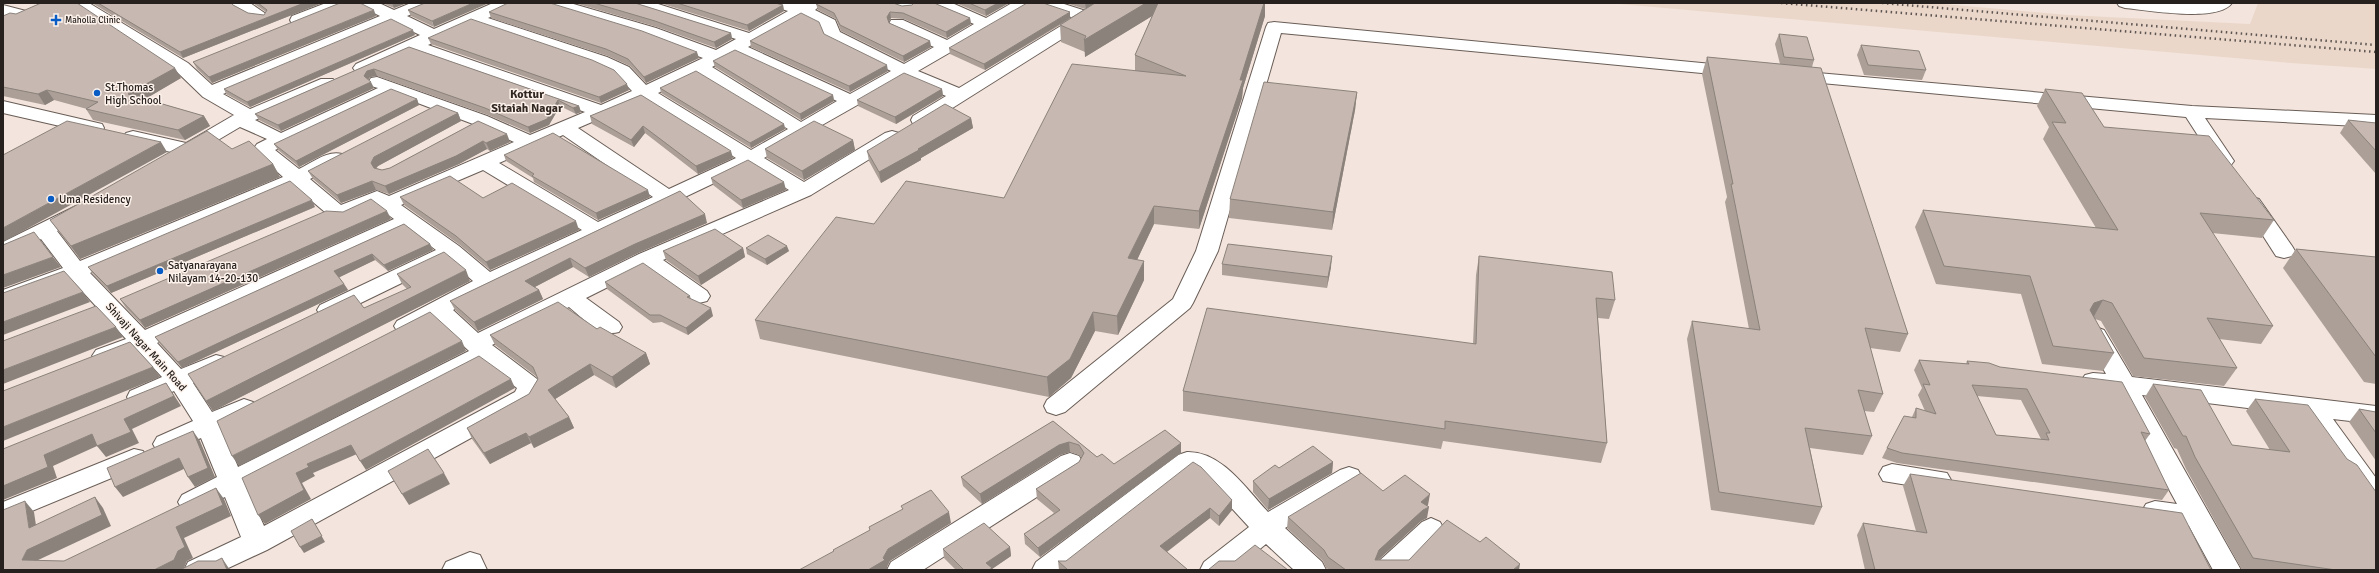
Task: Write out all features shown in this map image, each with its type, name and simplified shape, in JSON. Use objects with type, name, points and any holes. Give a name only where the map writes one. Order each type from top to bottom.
[{"type":"street","points":[[78,3],[189,64],[209,93],[244,118],[273,136]]},
{"type":"street","points":[[238,3],[260,16]]},
{"type":"street","points":[[282,26],[340,3]]},
{"type":"street","points":[[366,3],[433,35]]},
{"type":"street","points":[[209,93],[425,3]]},
{"type":"street","points":[[168,161],[244,118],[507,3]]},
{"type":"street","points":[[553,3],[650,32],[718,56]]},
{"type":"street","points":[[638,3],[742,43],[851,101]]},
{"type":"street","points":[[778,3],[809,7],[829,24],[832,34],[904,71],[961,96]]},
{"type":"street","points":[[390,334],[488,282],[749,159],[1024,3]]},
{"type":"street","points":[[1045,3],[1086,17]]},
{"type":"street","points":[[169,512],[233,482],[480,348],[568,296],[646,259],[804,191],[1111,3]]},
{"type":"street","points":[[2125,3],[2173,8],[2218,8],[2224,3]]},
{"type":"street","points":[[940,4],[988,24]]},
{"type":"street","points":[[387,204],[644,93],[698,67],[809,7]]},
{"type":"street","points":[[3,10],[26,12],[3,23]]},
{"type":"street","points":[[472,18],[623,71],[644,93],[749,159],[804,191]]},
{"type":"street","points":[[897,24],[947,46]]},
{"type":"street","points":[[1056,406],[1182,303],[1206,251],[1274,27],[1753,73]]},
{"type":"street","points":[[413,45],[600,111]]},
{"type":"street","points":[[698,67],[802,130]]},
{"type":"street","points":[[347,74],[480,120],[529,142]]},
{"type":"street","points":[[1777,75],[2192,112],[2376,121]]},
{"type":"street","points":[[391,88],[264,148],[299,177],[331,209],[339,214],[377,197],[451,251],[488,282]]},
{"type":"street","points":[[418,116],[438,105]]},
{"type":"street","points":[[3,107],[189,149]]},
{"type":"street","points":[[2192,112],[2284,251]]},
{"type":"street","points":[[460,131],[480,120]]},
{"type":"street","points":[[564,127],[668,198]]},
{"type":"street","points":[[3,298],[76,271],[299,177],[348,152]]},
{"type":"street","points":[[484,162],[597,230]]},
{"type":"street","points":[[9,244],[45,230],[93,203]]},
{"type":"street","points":[[309,218],[331,209]]},
{"type":"street","points":[[83,364],[142,341],[408,220]]},
{"type":"street","name":"Shivaji Nagar Main Road","points":[[45,230],[76,271],[98,309],[142,341],[179,381],[208,426],[233,482],[257,542]]},
{"type":"street","points":[[308,320],[451,251]]},
{"type":"street","points":[[646,259],[699,296]]},
{"type":"street","points":[[98,309],[130,296]]},
{"type":"street","points":[[568,296],[611,327]]},
{"type":"street","points":[[198,570],[257,542],[524,398],[529,390],[529,385],[480,348],[438,309]]},
{"type":"street","points":[[2092,327],[2123,385],[2199,517],[2227,570]]},
{"type":"street","points":[[120,405],[179,381],[236,354]]},
{"type":"street","points":[[2070,378],[2376,415]]},
{"type":"street","points":[[3,513],[208,426],[265,397]]},
{"type":"street","points":[[2311,407],[2376,498]]},
{"type":"street","points":[[1046,570],[1187,462],[1202,463],[1211,469],[1267,528],[1312,570]]},
{"type":"street","points":[[901,570],[1070,463]]},
{"type":"street","points":[[1892,474],[1963,484]]},
{"type":"street","points":[[1214,570],[1267,528],[1349,476]]},
{"type":"street","points":[[2128,507],[2199,517]]},
{"type":"street","points":[[1388,570],[1431,529]]},
{"type":"street","points":[[456,570],[470,563],[473,570]]},
{"type":"shaded area","points":[[1608,3],[1932,3],[2068,15],[2250,24],[2258,3],[2376,3],[2376,69],[2290,63]]},
{"type":"building","points":[[41,3],[77,3],[175,68],[128,94],[204,116],[178,130],[86,109],[98,102],[47,90],[38,94],[3,87],[3,16],[10,13],[16,14]]},
{"type":"building","points":[[98,3],[231,3],[248,13],[264,15],[267,10],[258,3],[304,3],[180,52]]},
{"type":"building","points":[[340,3],[360,3],[374,10],[209,77],[193,62]]},
{"type":"building","points":[[425,3],[473,3],[432,21],[408,10]]},
{"type":"building","points":[[508,3],[550,3],[642,31],[697,52],[644,77],[628,59],[606,49],[489,12]]},
{"type":"building","points":[[594,3],[635,3],[731,33],[714,42],[655,21]]},
{"type":"building","points":[[677,3],[775,3],[783,5],[747,25]]},
{"type":"building","points":[[893,3],[902,6],[912,5],[914,3],[934,3],[970,18],[946,32],[903,13],[890,12],[887,17],[889,23],[930,41],[903,56],[840,25],[834,13],[816,4]]},
{"type":"building","points":[[969,3],[998,3],[985,10]]},
{"type":"building","points":[[1027,3],[1043,3],[1070,12],[984,64],[949,48]]},
{"type":"building","points":[[1095,3],[1146,3],[1084,40],[1086,36],[1060,25]]},
{"type":"building","points":[[1158,3],[1264,3],[1240,80],[1243,80],[1199,211],[1154,206],[1128,258],[1144,261],[1117,316],[1093,312],[1070,359],[1047,377],[755,320],[836,217],[874,224],[906,181],[1004,198],[1072,64],[1186,76],[1135,55]]},
{"type":"building","points":[[801,13],[819,22],[824,34],[887,65],[849,86],[750,41]]},
{"type":"building","points":[[391,19],[413,30],[247,102],[224,89]]},
{"type":"building","points":[[471,19],[592,60],[614,70],[627,84],[599,97],[428,38]]},
{"type":"building","points":[[1779,34],[1807,37],[1814,60],[1784,57]]},
{"type":"building","points":[[1861,45],[1919,51],[1926,70],[1868,65]]},
{"type":"building","points":[[409,47],[579,106],[573,108],[558,100],[547,119],[528,127],[485,108],[374,69],[367,71],[364,76],[371,82],[278,125],[255,114]]},
{"type":"building","points":[[735,50],[833,95],[800,114],[713,61]]},
{"type":"building","points":[[1707,57],[1821,68],[1908,334],[1865,328],[1883,394],[1858,390],[1872,436],[1805,428],[1822,507],[1719,492],[1692,321],[1760,330],[1731,184],[1733,184]]},
{"type":"building","points":[[696,71],[784,124],[750,143],[660,88]]},
{"type":"building","points":[[904,73],[942,89],[895,117],[857,100]]},
{"type":"building","points":[[1264,82],[1357,92],[1333,212],[1230,199]]},
{"type":"building","points":[[391,89],[417,99],[296,161],[274,144]]},
{"type":"building","points":[[2045,89],[2082,93],[2104,127],[2209,136],[2274,220],[2200,213],[2273,326],[2207,318],[2237,368],[2144,358],[2112,303],[2103,300],[2094,303],[2090,310],[2114,353],[2053,346],[2030,276],[1944,266],[1923,210],[2118,230],[2052,122],[2066,123]]},
{"type":"building","points":[[641,95],[731,151],[696,166],[643,126],[631,140],[590,116]]},
{"type":"building","points":[[945,104],[971,118],[918,149],[919,150],[879,172],[867,151]]},
{"type":"building","points":[[437,105],[458,113],[374,157],[371,163],[374,168],[382,170],[390,168],[478,121],[507,134],[486,143],[483,141],[456,156],[385,186],[372,181],[337,195],[308,171]]},
{"type":"building","points":[[2348,120],[2376,123],[2376,151]]},
{"type":"building","points":[[67,121],[161,142],[3,228],[3,155]]},
{"type":"building","points":[[814,121],[853,140],[802,171],[765,149]]},
{"type":"building","points":[[207,131],[232,149],[249,141],[273,164],[71,246],[50,220]]},
{"type":"building","points":[[553,133],[648,190],[596,213],[532,176],[534,174],[504,155]]},
{"type":"building","points":[[748,160],[784,182],[741,200],[711,178]]},
{"type":"building","points":[[450,176],[483,198],[512,183],[576,221],[486,262],[456,236],[400,197]]},
{"type":"building","points":[[290,181],[312,200],[107,286],[88,267]]},
{"type":"building","points":[[680,191],[705,214],[635,244],[585,268],[570,258],[525,281],[539,290],[474,322],[450,301]]},
{"type":"building","points":[[371,199],[387,211],[140,320],[120,299],[326,211],[343,212]]},
{"type":"building","points":[[404,224],[430,244],[384,265],[372,254],[334,271],[344,284],[178,362],[155,337]]},
{"type":"building","points":[[715,229],[743,248],[698,276],[663,251]]},
{"type":"building","points":[[34,232],[53,257],[3,275],[3,245]]},
{"type":"building","points":[[768,235],[787,246],[765,259],[746,248]]},
{"type":"building","points":[[1228,244],[1332,256],[1328,277],[1222,264]]},
{"type":"building","points":[[2296,249],[2376,257],[2376,357]]},
{"type":"building","points":[[444,252],[466,270],[206,401],[188,374],[354,295],[364,308],[411,287],[397,274]]},
{"type":"building","points":[[1479,256],[1612,272],[1615,300],[1596,298],[1607,443],[1445,421],[1445,429],[1183,391],[1207,308],[1476,344]]},
{"type":"building","points":[[643,263],[690,296],[687,297],[711,308],[686,328],[660,315],[650,315],[605,282]]},
{"type":"building","points":[[64,271],[83,292],[3,322],[3,293]]},
{"type":"building","points":[[558,302],[597,329],[600,327],[646,353],[612,377],[590,364],[548,390],[569,417],[529,437],[526,433],[484,453],[467,428],[529,394],[538,379],[533,367],[490,335]]},
{"type":"building","points":[[96,306],[116,327],[3,370],[3,341]]},
{"type":"building","points":[[430,312],[462,341],[232,456],[217,421]]},
{"type":"building","points":[[130,342],[153,367],[3,427],[3,391]]},
{"type":"building","points":[[479,356],[511,379],[360,461],[351,445],[307,464],[309,467],[296,473],[304,490],[258,515],[242,478]]},
{"type":"building","points":[[1919,360],[1969,364],[1967,361],[1989,363],[2000,367],[2122,382],[2150,434],[2141,432],[2169,490],[1902,453],[1887,448],[1904,416],[1916,418],[1916,408],[1936,414],[1923,384],[1930,385]],"holes":[[[1972,385],[2027,389],[2050,433],[2046,433],[2049,440],[1996,435]]]},
{"type":"building","points":[[166,383],[174,396],[124,419],[131,432],[97,446],[92,434],[44,455],[48,467],[3,486],[3,449]]},
{"type":"building","points":[[2153,384],[2201,390],[2232,445],[2290,452],[2255,399],[2308,405],[2347,459],[2357,465],[2376,492],[2376,570],[2336,570],[2253,558],[2195,457],[2186,436],[2183,436]]},
{"type":"building","points":[[2359,409],[2376,412],[2376,433]]},
{"type":"building","points":[[1053,421],[1097,457],[1102,454],[1114,464],[1165,430],[1181,443],[1038,548],[1024,534],[1060,510],[1036,489],[1079,462],[1084,453],[1079,445],[1069,442],[1059,445],[980,494],[961,477]]},
{"type":"building","points":[[193,431],[208,468],[188,477],[179,458],[115,487],[107,468]]},
{"type":"building","points":[[1313,446],[1333,462],[1269,499],[1253,481],[1275,465],[1279,468]]},
{"type":"building","points":[[428,449],[444,473],[402,494],[388,471]]},
{"type":"building","points":[[1193,462],[1201,467],[1232,500],[1219,516],[1210,508],[1160,546],[1188,570],[1068,570],[1058,561],[1066,561]]},
{"type":"building","points":[[1361,473],[1383,491],[1405,475],[1430,494],[1421,502],[1429,507],[1423,510],[1379,550],[1375,560],[1409,560],[1447,520],[1480,542],[1486,537],[1520,564],[1513,570],[1346,570],[1328,557],[1324,550],[1288,517]]},
{"type":"building","points":[[1910,474],[2182,513],[2211,570],[1875,570],[1863,523],[1927,533]]},
{"type":"building","points":[[216,488],[223,505],[176,527],[185,547],[178,551],[174,560],[154,570],[3,570],[3,510],[25,501],[29,528],[95,497],[102,515],[27,550],[22,560],[64,561]]},
{"type":"building","points":[[931,490],[949,512],[888,549],[883,558],[885,560],[868,570],[799,570],[870,530],[869,527],[903,509],[901,506]]},
{"type":"building","points":[[312,519],[322,536],[300,547],[291,531]]},
{"type":"building","points":[[984,523],[1010,547],[986,563],[992,568],[989,570],[964,570],[943,549]]},
{"type":"building","points":[[1255,545],[1288,570],[1208,570],[1219,561],[1235,561]]},
{"type":"building","points":[[222,558],[227,570],[180,570],[198,561],[216,561]]},
{"type":"railway","points":[[1781,3],[2376,52]]},
{"type":"railway","points":[[1882,3],[2376,45]]},
{"type":"place","name":"Maholla Clinic","points":[[56,20]]},
{"type":"place","name":"St.Thomas High School","points":[[97,93]]},
{"type":"place","name":"Uma Residency","points":[[51,199]]},
{"type":"place","name":"Satyanarayana Nilayam 14-20-130","points":[[160,271]]},
{"type":"district","name":"Kottur Sitaiah Nagar","points":[[527,101]]}]
